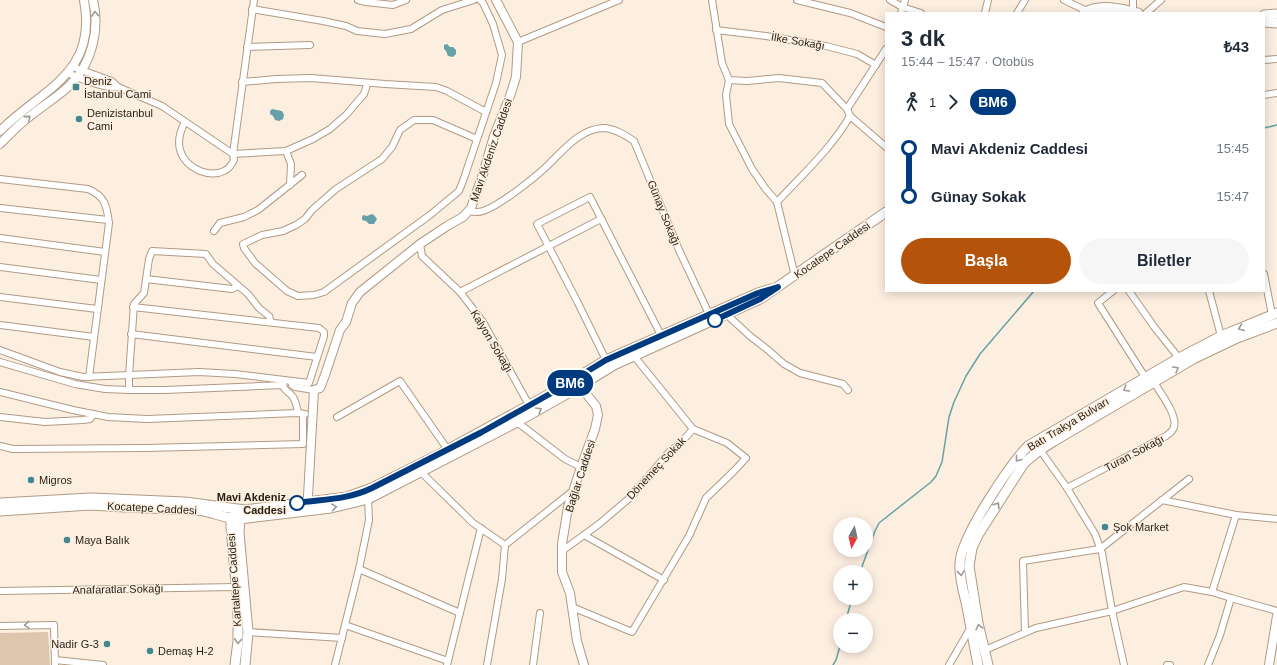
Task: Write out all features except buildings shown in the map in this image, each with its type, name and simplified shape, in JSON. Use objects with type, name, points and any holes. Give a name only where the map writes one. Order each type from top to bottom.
[{"type":"main road","points":[[1087,12],[1091,9],[1105,7],[1130,12]]},
{"type":"main road","points":[[1265,15],[1277,14]]},
{"type":"main road","points":[[1265,22],[1277,23]]},
{"type":"main road","name":"Kocatepe Caddesi","points":[[0,511],[90,505],[197,510],[236,519],[309,506],[362,493],[448,450],[529,405],[760,299],[885,213]]},
{"type":"main road","name":"Kocatepe Caddesi","points":[[0,503],[91,498],[185,502],[240,509],[253,509],[342,506],[368,499],[517,422],[577,383],[606,360],[758,293],[778,287]]},
{"type":"main road","name":"Batı Trakya Bulvarı","points":[[1150,380],[1179,358],[1221,336],[1274,314]]},
{"type":"main road","name":"Batı Trakya Bulvarı","points":[[988,665],[978,622],[969,566],[972,548],[978,535],[1024,463],[1037,446],[1150,380],[1237,338],[1277,323]]},
{"type":"main road","name":"Batı Trakya Bulvarı","points":[[978,665],[961,579],[960,564],[962,550],[986,505],[1014,463],[1028,446],[1037,446]]},
{"type":"main road","points":[[236,519],[240,509]]},
{"type":"main road","name":"Kartaltepe Caddesi","points":[[235,665],[238,641],[238,605],[231,538],[236,519]]},
{"type":"main road","name":"Kartaltepe Caddesi","points":[[236,519],[239,533],[248,632],[245,665]]},
{"type":"street","points":[[76,77],[74,70],[85,33],[86,14],[84,0]]},
{"type":"street","points":[[0,131],[19,113],[74,70],[88,56],[95,33],[96,17],[93,0]]},
{"type":"street","points":[[185,122],[180,131],[179,142],[181,153],[186,162],[205,173],[214,174],[225,171],[234,160],[233,154],[242,82],[254,0]]},
{"type":"street","points":[[358,0],[393,5],[406,0]]},
{"type":"street","points":[[252,9],[331,22],[357,31],[385,34],[411,29],[442,10],[474,0]]},
{"type":"street","points":[[477,139],[433,120],[414,120],[400,130],[392,147],[382,159],[336,189],[312,210],[305,219],[284,231],[262,234],[249,240],[243,244],[244,248],[255,263],[287,291],[298,296],[314,295],[324,292],[430,215],[459,191],[463,181],[496,83],[502,55],[493,24],[483,3],[480,0]]},
{"type":"street","points":[[496,0],[518,42],[619,0]]},
{"type":"street","points":[[712,0],[722,64],[729,80],[726,94],[729,124],[752,169],[777,202],[795,276]]},
{"type":"street","points":[[797,0],[850,13],[885,27]]},
{"type":"street","points":[[890,0],[902,10],[915,12]]},
{"type":"street","points":[[902,10],[905,0]]},
{"type":"street","points":[[984,12],[988,0]]},
{"type":"street","points":[[1018,12],[1025,0]]},
{"type":"street","points":[[1064,0],[1087,12]]},
{"type":"street","points":[[1133,0],[1134,12]]},
{"type":"street","points":[[1147,12],[1161,0]]},
{"type":"street","name":"İlke Sokağı","points":[[716,30],[766,36],[826,46],[857,54],[876,65]]},
{"type":"street","name":"Mavi Akdeniz Caddesi","points":[[314,390],[320,388],[340,330],[348,317],[352,303],[360,292],[420,244],[462,217],[471,208],[494,136],[510,96],[516,76],[518,42]]},
{"type":"street","points":[[247,47],[310,45]]},
{"type":"street","points":[[847,109],[885,50]]},
{"type":"street","points":[[1265,60],[1277,59]]},
{"type":"street","points":[[74,70],[112,80],[118,87],[162,106],[233,154],[286,150],[312,139],[330,129],[346,115],[364,94],[367,83]]},
{"type":"street","points":[[76,77],[110,88],[118,87]]},
{"type":"street","points":[[0,144],[29,116],[70,85],[76,77]]},
{"type":"street","points":[[242,82],[311,78],[436,87],[447,91],[486,112]]},
{"type":"street","points":[[729,80],[747,81],[779,78],[822,83],[847,109],[850,116],[885,146]]},
{"type":"street","points":[[1265,95],[1277,93]]},
{"type":"street","points":[[777,202],[811,167],[844,127],[850,116]]},
{"type":"street","name":"Günay Sokağı","points":[[468,211],[475,213],[484,210],[504,199],[544,169],[579,136],[589,130],[604,128],[620,132],[634,141],[679,250],[709,314]]},
{"type":"street","points":[[286,150],[291,164],[290,185]]},
{"type":"street","points":[[214,231],[220,223],[244,217],[258,210],[302,175]]},
{"type":"street","points":[[0,179],[88,188],[100,196],[105,203],[108,212],[108,220],[89,377]]},
{"type":"street","points":[[606,360],[577,300],[536,224],[590,197],[661,335]]},
{"type":"street","points":[[0,208],[108,220]]},
{"type":"street","points":[[460,292],[599,220],[602,220]]},
{"type":"street","points":[[0,238],[105,252]]},
{"type":"street","name":"Kalyon Sokağı","points":[[420,244],[422,256],[460,292],[483,322],[529,405]]},
{"type":"street","points":[[129,390],[133,307],[135,301],[144,293],[149,259],[152,251],[206,254],[212,264],[248,294],[269,316],[271,322]]},
{"type":"street","points":[[0,267],[101,280]]},
{"type":"street","points":[[1265,278],[1274,314]]},
{"type":"street","points":[[146,279],[232,289],[238,286]]},
{"type":"street","name":"Turan Sokağı","points":[[1067,488],[1166,436],[1174,428],[1175,420],[1172,412],[1098,303],[1112,292]]},
{"type":"street","points":[[1130,292],[1155,328],[1179,358]]},
{"type":"street","points":[[1209,292],[1221,336]]},
{"type":"street","points":[[0,297],[98,309]]},
{"type":"street","points":[[0,362],[75,384],[105,389],[129,390],[286,382],[309,383],[324,336],[324,332],[319,328],[133,307]]},
{"type":"street","points":[[726,314],[784,364],[800,373],[843,384],[848,390]]},
{"type":"street","points":[[0,325],[94,337]]},
{"type":"street","points":[[131,334],[317,357]]},
{"type":"street","points":[[0,350],[60,372],[83,377],[198,372],[235,374],[286,382],[295,387],[314,390],[309,506]]},
{"type":"street","points":[[572,607],[632,632],[689,536],[706,498],[746,458],[727,443],[693,429],[634,356]]},
{"type":"street","points":[[337,417],[400,381],[448,450]]},
{"type":"street","points":[[0,446],[13,448],[146,448],[304,444],[300,414],[292,395],[284,389],[286,382]]},
{"type":"street","name":"Bağlar Caddesi","points":[[577,383],[596,406],[598,415],[595,429],[568,507],[562,551],[562,572],[570,593],[577,641],[584,665]]},
{"type":"street","points":[[0,392],[108,417],[147,419],[312,414]]},
{"type":"street","points":[[0,417],[45,422],[90,419],[94,414]]},
{"type":"street","points":[[517,422],[566,459],[581,467]]},
{"type":"street","name":"Dönemeç Sokak","points":[[562,551],[599,524],[632,496],[669,452],[680,444],[693,429]]},
{"type":"street","points":[[1037,446],[1067,488],[1095,534],[1100,549],[1124,665]]},
{"type":"street","points":[[421,472],[473,523],[505,545]]},
{"type":"street","points":[[1025,632],[1023,561],[1100,549],[1189,479]]},
{"type":"street","points":[[487,665],[502,579],[505,545],[574,490]]},
{"type":"street","points":[[335,665],[359,569],[369,520],[368,499]]},
{"type":"street","points":[[1162,500],[1236,515],[1277,519]]},
{"type":"street","points":[[1212,592],[1236,515]]},
{"type":"street","points":[[345,625],[447,663],[481,528]]},
{"type":"street","points":[[584,535],[664,580]]},
{"type":"street","points":[[359,569],[460,613]]},
{"type":"street","name":"Anafaratlar Sokağı","points":[[0,591],[236,587]]},
{"type":"street","points":[[985,650],[1036,628],[1112,611],[1184,587],[1212,592],[1277,611]]},
{"type":"street","points":[[1208,665],[1220,635],[1231,598]]},
{"type":"street","points":[[533,665],[540,613]]},
{"type":"street","points":[[1269,665],[1277,616]]},
{"type":"street","points":[[0,626],[54,625],[55,662],[103,665]]},
{"type":"street","points":[[949,665],[971,627]]},
{"type":"street","points":[[248,632],[342,638]]},
{"type":"shaded area","points":[[48,632],[50,665],[0,665],[0,633]]},
{"type":"water","points":[[447,44],[456,50],[456,54],[453,57],[448,56],[444,49],[444,45]]},
{"type":"water","points":[[272,109],[282,111],[284,115],[283,119],[279,121],[275,120],[270,114]]},
{"type":"water","points":[[372,214],[377,219],[374,224],[369,224],[362,220],[363,215],[367,216]]},
{"type":"waterway","points":[[1265,128],[1277,125]]},
{"type":"waterway","points":[[863,565],[879,523],[931,482],[936,476],[942,462],[949,417],[966,376],[980,354],[1033,292]]},
{"type":"waterway","points":[[848,613],[850,605]]},
{"type":"waterway","points":[[833,665],[838,653]]},
{"type":"bus line","name":"BM6","points":[[297,503],[347,497],[362,493],[482,432],[606,360],[758,293],[778,287],[760,299],[715,320]]},
{"type":"place","name":"Deniz İstanbul Cami","points":[[76,87]]},
{"type":"place","name":"Denizistanbul Cami","points":[[79,119]]},
{"type":"place","name":"Migros","points":[[31,480]]},
{"type":"place","name":"Mavi Akdeniz Caddesi","points":[[297,503]]},
{"type":"place","name":"Şok Market","points":[[1105,527]]},
{"type":"place","name":"Maya Balık","points":[[67,540]]},
{"type":"place","name":"Nadir G-3","points":[[107,644]]},
{"type":"place","name":"Demaş H-2","points":[[150,651]]}]
